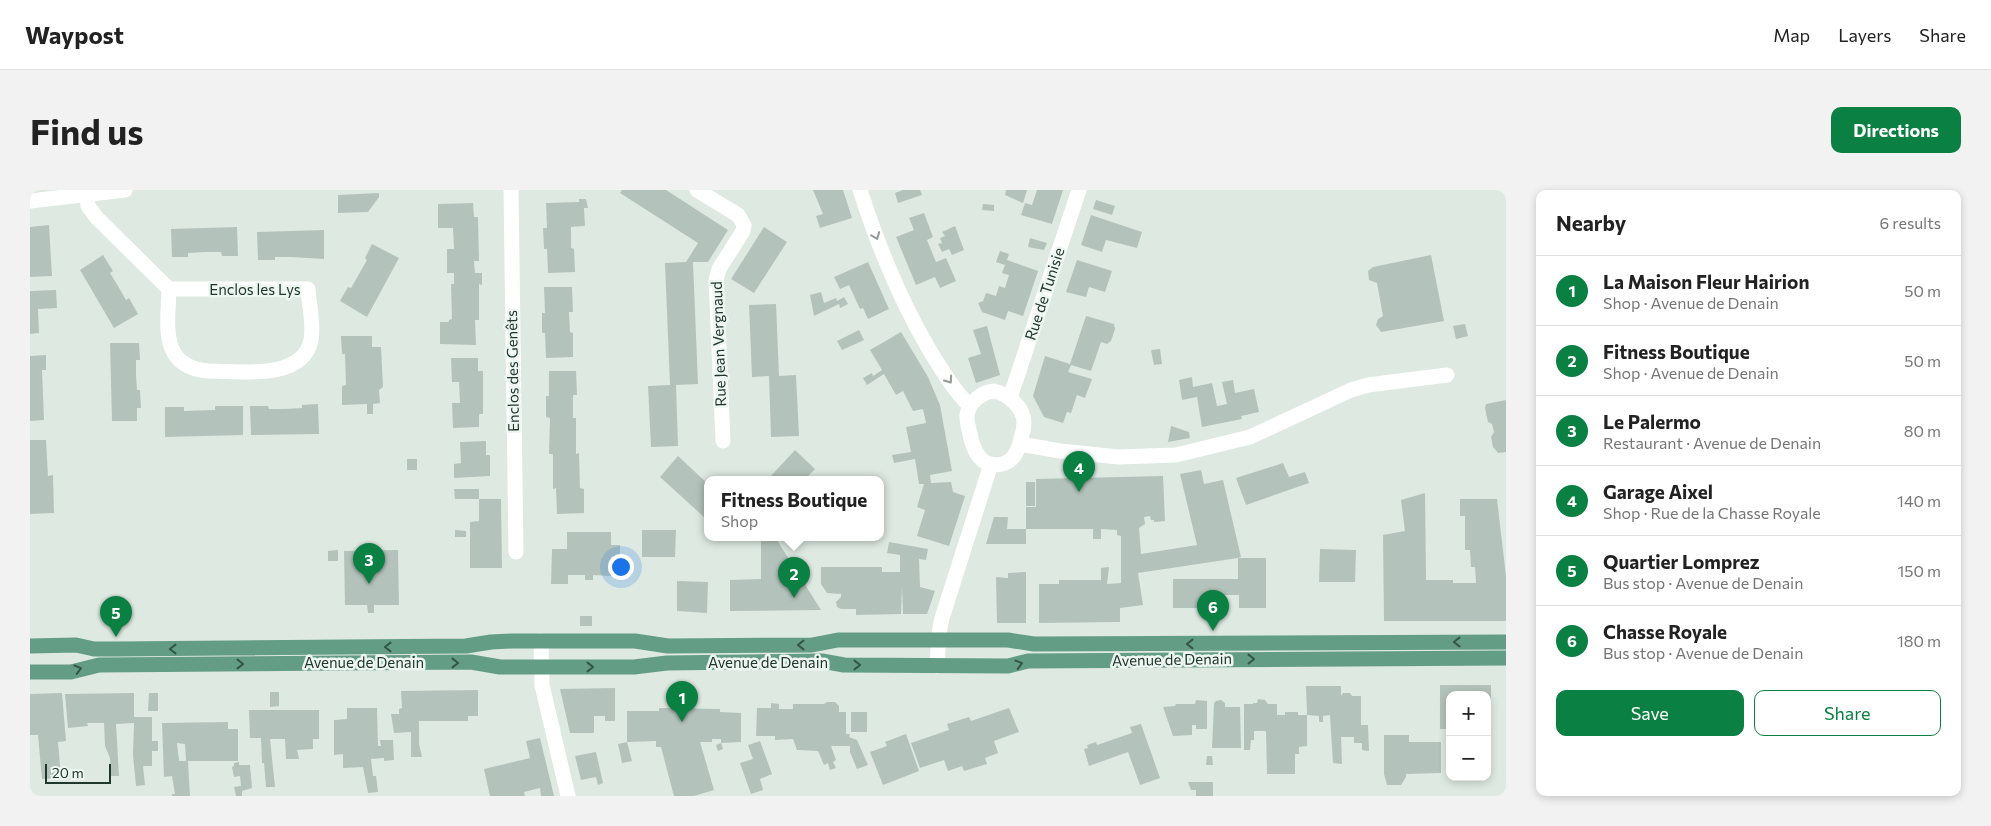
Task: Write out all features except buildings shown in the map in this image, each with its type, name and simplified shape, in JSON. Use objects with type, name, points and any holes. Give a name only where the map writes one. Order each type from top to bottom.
[{"type":"main road","name":"Avenue de Denain","points":[[30,646],[76,645],[98,649],[471,646],[496,642],[634,641],[677,646],[812,645],[833,640],[1012,640],[1034,644],[1506,642]]},
{"type":"main road","name":"Avenue de Denain","points":[[30,672],[71,672],[94,665],[471,662],[496,667],[634,667],[667,663],[822,661],[844,665],[1008,666],[1034,661],[1506,658]]},
{"type":"street","points":[[30,201],[125,190]]},
{"type":"street","name":"Enclos des Genêts","points":[[511,190],[516,552]]},
{"type":"street","name":"Rue Jean Vergnaud","points":[[697,190],[738,215],[744,225],[743,231],[718,269],[716,280],[722,441]]},
{"type":"street","points":[[860,190],[882,252],[909,312],[941,369],[970,406]]},
{"type":"street","name":"Rue de Tunisie","points":[[1010,398],[1079,190]]},
{"type":"street","points":[[86,194],[88,206],[96,218],[169,289]]},
{"type":"street","name":"Enclos les Lys","points":[[169,289],[308,289],[311,330],[308,349],[295,363],[278,370],[208,371],[187,367],[180,362],[170,345],[168,336],[169,289]]},
{"type":"street","points":[[1020,444],[1060,451],[1119,457],[1176,455],[1250,437],[1351,390],[1368,385],[1447,375]]},
{"type":"street","points":[[989,392],[1000,392],[1010,398],[1024,419],[1020,444],[1017,452],[1011,459],[1001,464],[991,464],[980,459],[972,446],[967,420],[970,406],[989,392]]},
{"type":"street","points":[[937,666],[938,640],[944,610],[991,464]]},
{"type":"street","points":[[541,642],[542,685],[568,796]]},
{"type":"place","name":"Garage Aixel","points":[[1079,492]]},
{"type":"place","name":"Le Palermo","points":[[369,584]]},
{"type":"place","name":"Fitness Boutique","points":[[794,598]]},
{"type":"place","name":"Chasse Royale","points":[[1213,631]]},
{"type":"place","name":"Quartier Lomprez","points":[[116,637]]},
{"type":"place","name":"La Maison Fleur Hairion","points":[[682,722]]}]
